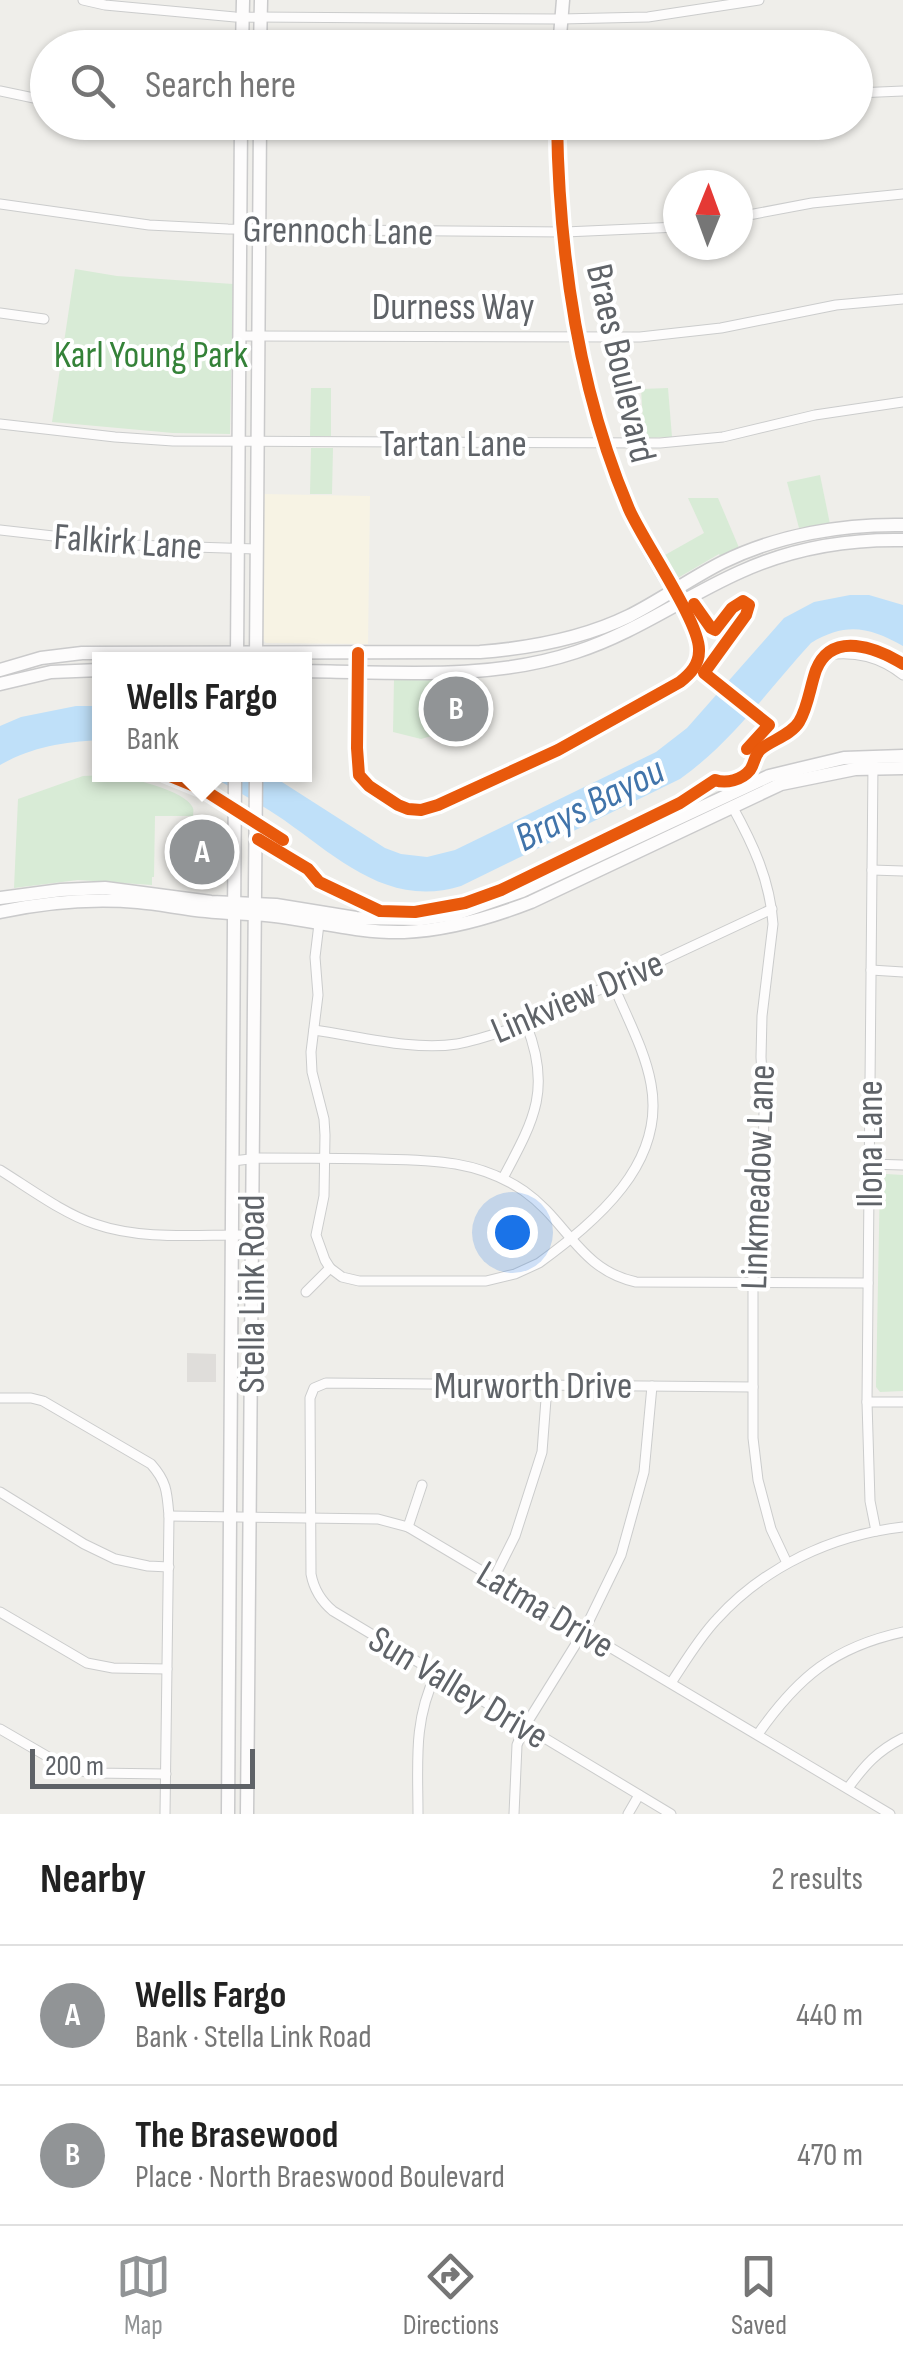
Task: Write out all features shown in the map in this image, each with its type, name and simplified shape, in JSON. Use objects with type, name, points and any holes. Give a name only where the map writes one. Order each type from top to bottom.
[{"type":"main road","points":[[242,30],[243,0]]},
{"type":"main road","points":[[261,0],[261,30]]},
{"type":"main road","points":[[560,30],[563,0]]},
{"type":"main road","points":[[237,652],[242,140]]},
{"type":"main road","points":[[256,652],[260,140]]},
{"type":"main road","name":"Braes Boulevard","points":[[557,140],[564,232],[588,381],[618,483],[638,529],[677,597]]},
{"type":"main road","points":[[832,537],[879,525],[903,525]]},
{"type":"main road","points":[[312,670],[466,672],[521,666],[562,656],[640,626],[722,562],[750,551],[807,534],[903,540]]},
{"type":"main road","points":[[312,654],[512,650],[551,643],[677,597]]},
{"type":"main road","points":[[551,643],[562,656]]},
{"type":"main road","points":[[0,670],[41,658],[92,657]]},
{"type":"main road","points":[[0,684],[51,672],[92,670]]},
{"type":"main road","points":[[0,898],[164,899],[356,918],[420,919],[455,914],[522,891],[730,801],[780,784],[903,756]]},
{"type":"main road","points":[[873,762],[903,768]]},
{"type":"main road","name":"Stella Link Road","points":[[228,1814],[235,782]]},
{"type":"main road","name":"Stella Link Road","points":[[247,1814],[256,782]]},
{"type":"main road","points":[[254,908],[359,930],[402,932],[448,927],[531,902],[730,801]]},
{"type":"main road","points":[[0,912],[61,896]]},
{"type":"main road","points":[[234,1081],[253,1081]]},
{"type":"main road","points":[[232,1321],[243,1325],[250,1370]]},
{"type":"main road","points":[[230,1626],[248,1626]]},
{"type":"main road","points":[[229,1720],[248,1720]]},
{"type":"street","points":[[82,0],[242,18],[561,19],[648,17],[759,0]]},
{"type":"street","points":[[0,91],[30,97]]},
{"type":"street","points":[[873,92],[903,91]]},
{"type":"street","points":[[753,214],[903,194]]},
{"type":"street","name":"Grennoch Lane","points":[[0,204],[149,226],[259,230],[564,232],[663,227]]},
{"type":"street","name":"Durness Way","points":[[239,336],[640,336],[721,328],[836,305],[903,298]]},
{"type":"street","points":[[0,313],[44,318]]},
{"type":"street","name":"Tartan Lane","points":[[0,424],[116,437],[238,442],[691,442],[815,415],[903,402]]},
{"type":"street","name":"Falkirk Lane","points":[[0,530],[133,545],[256,549]]},
{"type":"street","points":[[358,652],[359,775],[382,796],[408,809],[421,810],[558,750],[688,675],[698,662],[700,646],[677,597]]},
{"type":"street","points":[[827,655],[862,654],[903,674]]},
{"type":"street","name":"Ilona Lane","points":[[873,762],[868,1402],[870,1502],[876,1531]]},
{"type":"street","name":"Linkmeadow Lane","points":[[730,801],[762,865],[772,909],[760,1058],[763,1158],[753,1228],[753,1438],[758,1480],[787,1563]]},
{"type":"street","points":[[872,870],[903,871]]},
{"type":"street","name":"Linkview Drive","points":[[314,1030],[432,1046],[459,1043],[526,1024],[772,909]]},
{"type":"street","points":[[319,924],[315,957],[318,994],[311,1052],[324,1119],[325,1158],[324,1196],[316,1236],[330,1268],[342,1277],[359,1281],[501,1279],[548,1257],[610,1204],[633,1174],[647,1138],[652,1088],[613,984]]},
{"type":"street","points":[[871,970],[903,972]]},
{"type":"street","points":[[503,1178],[530,1126],[538,1096],[538,1068],[526,1024]]},
{"type":"street","points":[[233,1161],[437,1160],[476,1167],[503,1178],[536,1200],[594,1264],[622,1279],[868,1283]]},
{"type":"street","points":[[869,1164],[903,1165]]},
{"type":"street","points":[[0,1170],[84,1220],[112,1229],[158,1234],[252,1235]]},
{"type":"street","points":[[306,1292],[330,1268]]},
{"type":"street","name":"Murworth Drive","points":[[314,1388],[326,1383],[753,1387]]},
{"type":"street","points":[[494,1578],[515,1536],[542,1452],[547,1386]]},
{"type":"street","points":[[514,1814],[517,1745],[584,1631],[621,1555],[646,1454],[652,1386]]},
{"type":"street","name":"Sun Valley Drive","points":[[314,1388],[310,1398],[311,1574],[323,1602],[672,1814]]},
{"type":"street","points":[[0,1398],[44,1401],[151,1464],[167,1488],[170,1516],[166,1814]]},
{"type":"street","points":[[868,1402],[903,1402]]},
{"type":"street","points":[[408,1527],[422,1484]]},
{"type":"street","points":[[0,1492],[115,1559],[169,1567]]},
{"type":"street","name":"Latma Drive","points":[[170,1516],[378,1519],[408,1527],[890,1814]]},
{"type":"street","points":[[671,1683],[717,1618],[787,1563],[818,1548],[903,1527]]},
{"type":"street","points":[[0,1612],[86,1662],[114,1668],[168,1669]]},
{"type":"street","points":[[758,1734],[781,1702],[819,1668],[851,1648],[903,1632]]},
{"type":"street","points":[[418,1814],[419,1724],[425,1697],[436,1674]]},
{"type":"street","points":[[0,1729],[69,1768],[94,1773],[166,1774]]},
{"type":"street","points":[[848,1788],[882,1749],[903,1738]]},
{"type":"street","points":[[628,1814],[639,1795]]},
{"type":"shaded area","points":[[263,494],[370,496],[368,644],[263,640]]},
{"type":"shaded area","points":[[187,1353],[216,1354],[216,1382],[187,1382]]},
{"type":"green space","name":"Karl Young Park","points":[[75,269],[233,284],[230,434],[52,422]]},
{"type":"green space","points":[[311,388],[331,388],[331,436],[310,436]]},
{"type":"green space","points":[[668,388],[672,437],[644,438],[641,389]]},
{"type":"green space","points":[[311,448],[333,448],[332,494],[310,494]]},
{"type":"green space","points":[[820,475],[830,524],[799,528],[787,482]]},
{"type":"green space","points":[[688,498],[718,498],[740,550],[721,557],[719,554],[676,579],[665,555],[704,533]]},
{"type":"green space","points":[[394,678],[450,678],[449,731],[421,739],[393,732]]},
{"type":"green space","points":[[92,776],[92,782],[142,782],[168,790],[188,801],[193,816],[155,816],[152,885],[78,880],[14,888],[18,799]]},
{"type":"green space","points":[[903,1175],[903,1391],[880,1392],[876,1387],[880,1177]]},
{"type":"water","name":"Brays Bayou","points":[[869,595],[903,605],[903,646],[857,630],[835,632],[811,643],[733,732],[680,779],[461,886],[411,890],[366,876],[222,782],[282,782],[385,848],[401,854],[427,857],[455,850],[656,752],[687,728],[784,618],[814,602]]},
{"type":"water","points":[[92,706],[92,741],[48,746],[0,765],[0,726],[21,717]]},
{"type":"cycle path","points":[[358,653],[359,775],[398,805],[421,810],[558,750],[680,682],[697,661],[699,651],[691,622],[629,509],[611,463],[584,368],[567,270],[558,140]]},
{"type":"cycle path","points":[[694,604],[715,630],[732,608],[743,601],[749,605],[746,615],[704,673],[769,725],[747,749]]},
{"type":"cycle path","points":[[258,839],[308,869],[319,882],[380,911],[415,912],[465,903],[501,890],[680,803],[715,780],[743,776],[761,749],[799,722],[816,670],[833,650],[844,646],[868,648],[903,664]]},
{"type":"cycle path","points":[[184,782],[204,790],[283,840]]},
{"type":"place","name":"The Brasewood","points":[[456,709]]},
{"type":"place","name":"Wells Fargo","points":[[202,852]]}]
